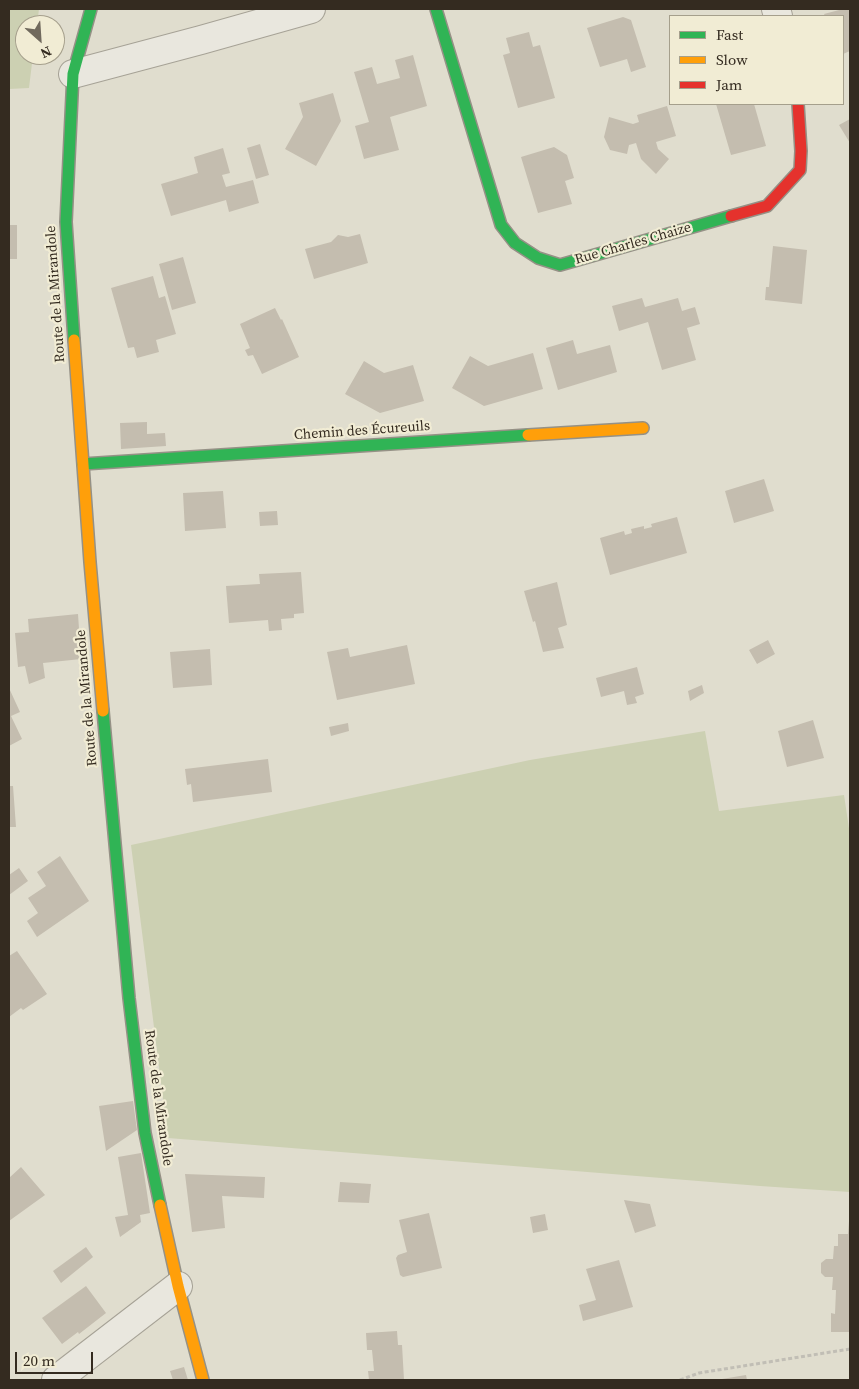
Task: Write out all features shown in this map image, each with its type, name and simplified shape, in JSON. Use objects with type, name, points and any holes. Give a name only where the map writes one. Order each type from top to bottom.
[{"type":"street","name":"Route de la Mirandole","points":[[91,9],[73,74],[66,222],[90,562],[129,998],[145,1133],[178,1286],[203,1380]]},
{"type":"street","points":[[73,74],[284,13],[311,9]]},
{"type":"street","name":"Rue Charles Chaize","points":[[436,9],[501,225],[516,243],[538,258],[560,265],[767,206],[800,170],[801,150],[798,105]]},
{"type":"street","name":"Chemin des Écureuils","points":[[83,464],[643,428]]},
{"type":"street","points":[[56,1380],[178,1286]]},
{"type":"path","points":[[680,1380],[699,1373],[850,1348]]},
{"type":"green space","points":[[9,9],[39,9],[38,15],[15,15],[15,65],[32,65],[29,88],[9,89]]},
{"type":"green space","points":[[705,731],[719,811],[844,795],[850,835],[850,1192],[168,1138],[131,845],[530,760]]},
{"type":"building","points":[[850,9],[850,51],[844,54],[844,15],[824,14]]},
{"type":"building","points":[[623,17],[631,20],[646,67],[631,72],[627,59],[600,67],[587,28]]},
{"type":"building","points":[[529,32],[533,47],[540,45],[555,98],[518,108],[503,55],[510,53],[506,38]]},
{"type":"building","points":[[413,55],[427,106],[390,117],[399,150],[364,159],[355,126],[369,122],[354,72],[372,67],[377,84],[400,78],[395,60]]},
{"type":"building","points":[[333,93],[341,121],[316,166],[285,149],[303,117],[299,103]]},
{"type":"building","points":[[716,105],[754,105],[766,146],[731,155]]},
{"type":"building","points":[[667,106],[676,136],[656,142],[658,149],[669,159],[656,174],[641,159],[636,143],[629,145],[627,154],[610,150],[604,137],[609,117],[633,124],[639,122],[637,115]]},
{"type":"building","points":[[850,119],[850,143],[839,125]]},
{"type":"building","points":[[260,144],[269,175],[256,179],[247,148]]},
{"type":"building","points":[[554,147],[567,155],[574,178],[565,181],[572,204],[538,213],[521,157]]},
{"type":"building","points":[[223,148],[230,173],[222,175],[226,187],[253,180],[259,203],[229,212],[226,200],[171,216],[161,184],[198,173],[194,157]]},
{"type":"building","points":[[9,225],[17,225],[17,259],[9,259]]},
{"type":"building","points":[[360,234],[368,263],[314,279],[305,249],[331,242],[338,235],[348,237]]},
{"type":"building","points":[[773,246],[807,250],[802,304],[765,300],[766,287],[769,287]]},
{"type":"building","points":[[183,257],[196,303],[172,310],[159,264]]},
{"type":"building","points":[[153,276],[159,298],[165,296],[176,334],[156,340],[159,352],[137,358],[134,347],[128,348],[111,288]]},
{"type":"building","points":[[642,298],[645,307],[678,298],[682,311],[695,307],[700,324],[687,328],[696,360],[662,370],[648,322],[619,331],[612,306]]},
{"type":"building","points":[[275,308],[299,357],[262,374],[253,355],[248,356],[245,350],[250,348],[240,324]]},
{"type":"building","points":[[573,340],[577,354],[610,345],[617,372],[558,390],[546,348]]},
{"type":"building","points":[[533,353],[543,389],[484,406],[452,388],[470,356],[488,366]]},
{"type":"building","points":[[364,361],[384,373],[413,365],[424,401],[380,413],[345,394]]},
{"type":"building","points":[[147,422],[147,434],[165,433],[166,446],[121,449],[120,423]]},
{"type":"building","points":[[764,479],[774,511],[734,523],[725,491]]},
{"type":"building","points":[[223,491],[226,528],[185,531],[183,493]]},
{"type":"building","points":[[277,511],[278,525],[260,526],[259,512]]},
{"type":"building","points":[[677,517],[687,553],[610,575],[600,538],[624,531],[625,535],[632,533],[631,529],[644,526],[644,529],[652,527],[651,524]]},
{"type":"building","points":[[301,572],[304,613],[294,614],[294,618],[281,619],[282,630],[269,631],[268,620],[229,623],[226,586],[260,584],[259,574]]},
{"type":"building","points":[[557,582],[567,625],[558,628],[564,648],[543,652],[535,621],[533,622],[524,591]]},
{"type":"building","points":[[78,614],[81,659],[43,663],[45,678],[29,684],[25,666],[18,667],[15,633],[29,632],[28,619]]},
{"type":"building","points":[[768,640],[775,654],[757,664],[749,650]]},
{"type":"building","points":[[407,645],[415,684],[337,700],[327,652],[348,648],[350,657]]},
{"type":"building","points":[[210,649],[212,685],[173,688],[170,652]]},
{"type":"building","points":[[637,667],[644,694],[635,697],[637,703],[627,705],[624,691],[601,697],[596,678]]},
{"type":"building","points":[[702,685],[704,693],[690,701],[688,691]]},
{"type":"building","points":[[9,688],[20,712],[11,716],[22,739],[9,746]]},
{"type":"building","points":[[813,720],[824,758],[787,767],[778,731]]},
{"type":"building","points":[[348,723],[349,731],[331,736],[329,727]]},
{"type":"building","points":[[268,759],[272,792],[193,802],[191,784],[187,785],[185,769]]},
{"type":"building","points":[[9,786],[13,786],[16,827],[9,827]]},
{"type":"building","points":[[60,856],[89,901],[37,937],[27,921],[38,913],[28,898],[46,886],[37,872]]},
{"type":"building","points":[[19,868],[28,881],[9,895],[9,875]]},
{"type":"building","points":[[17,951],[47,994],[9,1017],[9,956]]},
{"type":"building","points":[[133,1101],[137,1130],[106,1151],[99,1106]]},
{"type":"building","points":[[141,1153],[150,1213],[140,1215],[141,1222],[120,1237],[115,1217],[128,1215],[118,1157]]},
{"type":"building","points":[[21,1167],[45,1195],[9,1221],[9,1178]]},
{"type":"building","points":[[185,1174],[265,1177],[264,1198],[222,1196],[225,1228],[192,1232]]},
{"type":"building","points":[[340,1182],[371,1184],[369,1203],[338,1202]]},
{"type":"building","points":[[624,1200],[650,1204],[656,1226],[635,1233]]},
{"type":"building","points":[[429,1213],[442,1268],[403,1277],[400,1275],[396,1258],[398,1255],[407,1252],[399,1220]]},
{"type":"building","points":[[545,1214],[548,1230],[533,1233],[530,1217]]},
{"type":"building","points":[[849,1221],[850,1332],[831,1332],[831,1313],[835,1314],[836,1290],[832,1290],[833,1277],[825,1277],[821,1273],[821,1263],[826,1259],[833,1259],[834,1246],[838,1246],[838,1234],[848,1234]]},
{"type":"building","points":[[86,1247],[93,1257],[61,1283],[53,1271]]},
{"type":"building","points":[[619,1260],[633,1307],[583,1321],[579,1305],[596,1300],[586,1269]]},
{"type":"building","points":[[86,1286],[106,1313],[79,1334],[78,1332],[62,1344],[42,1318]]},
{"type":"building","points":[[397,1331],[398,1345],[402,1345],[404,1380],[369,1380],[368,1371],[374,1371],[372,1350],[367,1350],[366,1333]]},
{"type":"building","points":[[184,1367],[188,1380],[173,1380],[170,1371]]},
{"type":"building","points":[[746,1375],[747,1380],[722,1380],[722,1379]]},
{"type":"traffic: fast","points":[[74,340],[66,222],[73,74],[91,9]]},
{"type":"traffic: fast","points":[[436,9],[501,225],[515,243],[538,258],[560,265],[731,216]]},
{"type":"traffic: fast","points":[[83,464],[528,435]]},
{"type":"traffic: fast","points":[[103,711],[129,998],[145,1133],[160,1205]]},
{"type":"traffic: slow","points":[[74,340],[103,711]]},
{"type":"traffic: slow","points":[[528,435],[643,428]]},
{"type":"traffic: slow","points":[[160,1205],[178,1286],[203,1380]]},
{"type":"traffic: jam","points":[[731,216],[767,206],[800,170],[801,151],[798,105]]}]
